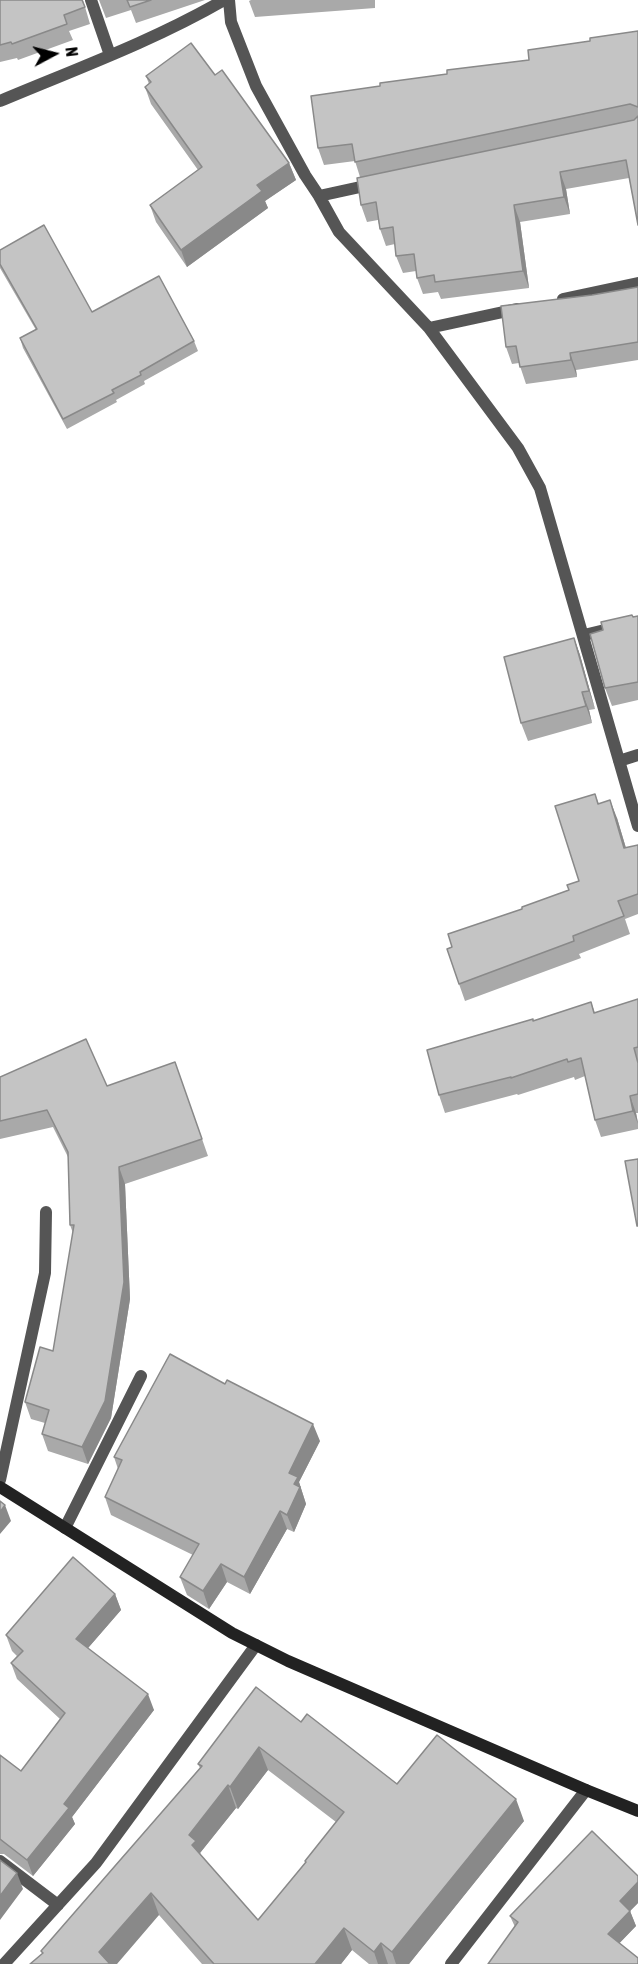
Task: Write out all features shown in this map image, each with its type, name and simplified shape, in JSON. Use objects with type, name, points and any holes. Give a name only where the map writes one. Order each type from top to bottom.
[{"type":"street","points":[[91,0],[110,55]]},
{"type":"street","points":[[0,101],[143,43],[226,0],[231,22],[256,86],[339,232],[429,328],[518,448],[540,488],[638,826]]},
{"type":"street","points":[[320,195],[388,181]]},
{"type":"street","points":[[429,328],[638,283]]},
{"type":"street","points":[[584,635],[638,622]]},
{"type":"street","points":[[619,761],[638,755]]},
{"type":"street","points":[[0,1480],[45,1273],[46,1212]]},
{"type":"street","points":[[65,1528],[141,1376]]},
{"type":"street","points":[[0,1487],[232,1633],[288,1661],[638,1811]]},
{"type":"street","points":[[4,1964],[96,1863],[256,1645]]},
{"type":"street","points":[[451,1964],[586,1790]]},
{"type":"street","points":[[0,1861],[58,1905]]},
{"type":"building","points":[[0,0],[82,0],[85,7],[64,15],[67,24],[12,44],[11,42],[0,45]]},
{"type":"building","points":[[127,0],[151,0],[130,7]]},
{"type":"building","points":[[638,31],[638,107],[630,104],[355,162],[352,144],[318,148],[311,96],[380,86],[380,83],[447,74],[447,70],[529,60],[528,50]]},
{"type":"building","points":[[191,43],[215,75],[222,70],[289,163],[257,185],[262,191],[181,250],[150,205],[202,167],[145,87],[151,82],[146,76]]},
{"type":"building","points":[[638,116],[638,225],[626,160],[560,172],[564,197],[514,205],[523,271],[435,282],[434,275],[417,278],[414,254],[396,256],[393,227],[380,229],[376,202],[361,205],[357,178],[634,120]]},
{"type":"building","points":[[44,225],[92,312],[159,276],[194,341],[140,372],[141,375],[112,390],[114,393],[63,419],[20,338],[37,329],[0,264],[0,250]]},
{"type":"building","points":[[638,287],[638,342],[570,353],[571,360],[520,367],[516,346],[506,347],[501,306]]},
{"type":"building","points":[[632,615],[633,617],[638,616],[638,682],[605,688],[590,634],[603,630],[601,622]]},
{"type":"building","points":[[574,638],[589,691],[582,692],[586,706],[521,723],[504,657]]},
{"type":"building","points":[[595,794],[598,804],[610,800],[624,848],[638,845],[638,894],[618,901],[624,916],[573,936],[574,941],[459,984],[447,949],[452,947],[448,934],[569,890],[567,885],[579,881],[555,806]]},
{"type":"building","points":[[638,999],[638,1047],[634,1048],[638,1063],[638,1094],[630,1096],[633,1111],[595,1120],[581,1058],[568,1062],[567,1059],[511,1078],[439,1095],[427,1050],[533,1019],[533,1021],[591,1002],[594,1013]]},
{"type":"building","points":[[86,1039],[107,1086],[175,1062],[202,1139],[119,1167],[124,1282],[105,1401],[82,1447],[42,1434],[49,1410],[25,1402],[40,1347],[53,1351],[74,1225],[70,1225],[68,1152],[47,1110],[0,1121],[0,1077]]},
{"type":"building","points":[[638,1159],[638,1226],[637,1226],[625,1161]]},
{"type":"building","points":[[170,1354],[225,1384],[227,1380],[313,1424],[289,1473],[298,1477],[294,1484],[300,1487],[287,1515],[280,1511],[244,1577],[221,1564],[203,1591],[180,1577],[199,1544],[105,1497],[122,1460],[114,1457]]},
{"type":"building","points":[[0,1501],[5,1505],[0,1512]]},
{"type":"building","points":[[73,1557],[115,1594],[76,1639],[148,1694],[64,1804],[69,1808],[27,1860],[0,1839],[0,1755],[21,1771],[65,1713],[11,1663],[23,1651],[6,1635]]},
{"type":"building","points":[[256,1687],[301,1722],[307,1714],[397,1784],[437,1735],[516,1799],[392,1952],[381,1943],[374,1952],[344,1928],[315,1964],[214,1964],[151,1893],[99,1952],[110,1964],[30,1964],[43,1953],[41,1951],[202,1766],[198,1764]],"holes":[[[259,1747],[344,1812],[258,1920],[192,1845],[196,1841],[189,1835],[228,1785],[230,1787]]]},
{"type":"building","points":[[592,1831],[638,1876],[638,1882],[620,1901],[630,1911],[608,1934],[638,1958],[638,1964],[488,1964],[518,1922],[510,1916]]},
{"type":"building","points":[[0,1860],[17,1873],[0,1896]]}]
